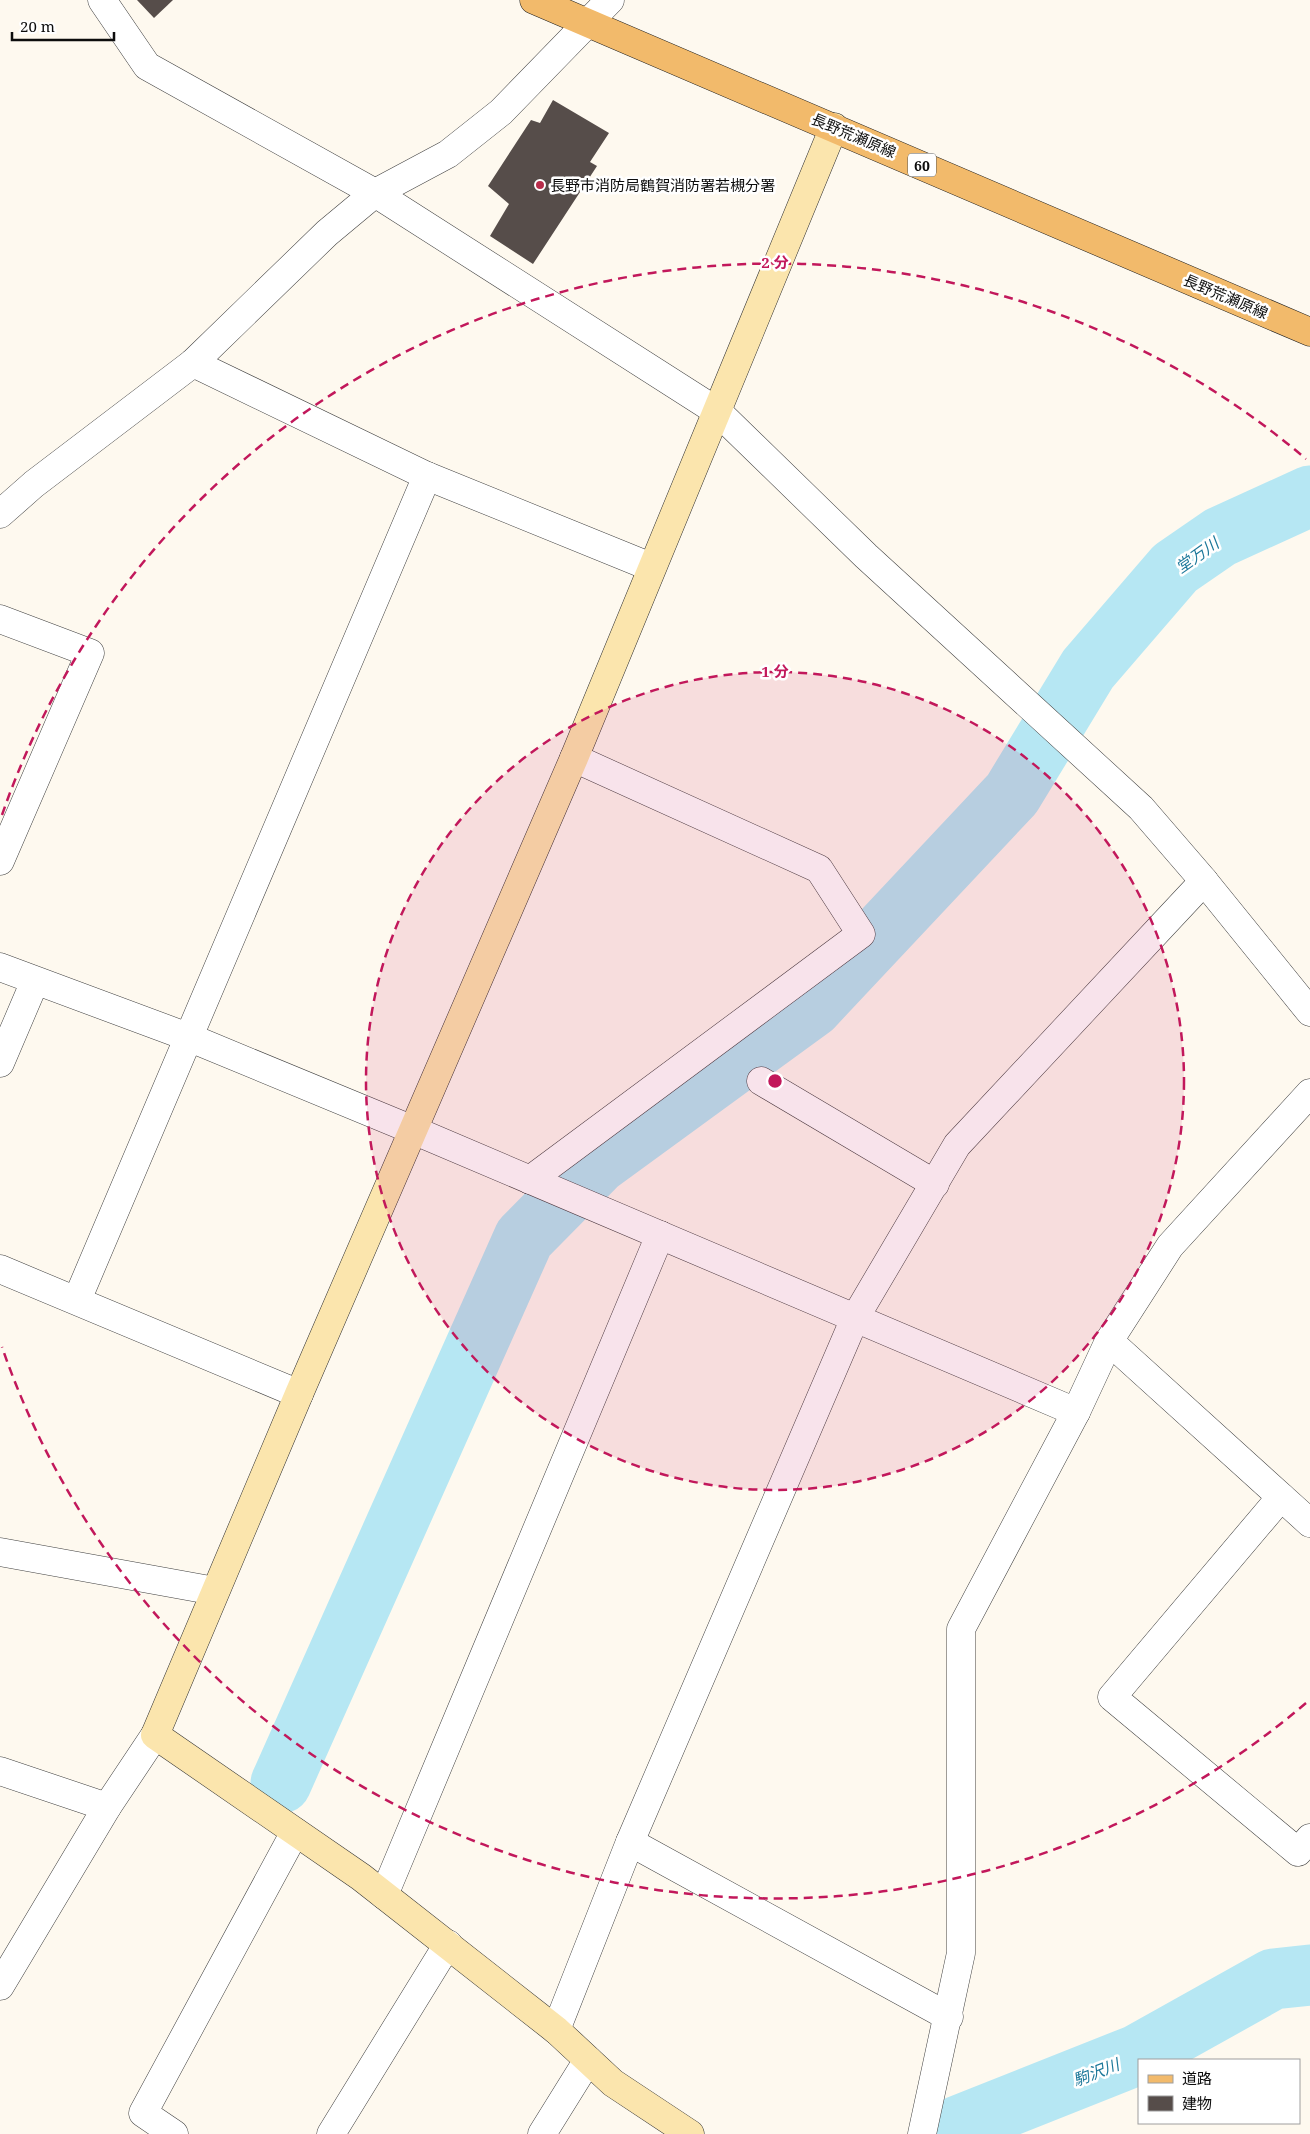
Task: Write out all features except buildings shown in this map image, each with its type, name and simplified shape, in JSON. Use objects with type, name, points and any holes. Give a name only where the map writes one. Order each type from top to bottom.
[{"type":"main road","name":"長野荒瀬原線","points":[[534,0],[1310,332]]},
{"type":"street","points":[[102,0],[147,66],[375,194],[718,412],[866,556],[1141,808],[1204,881],[1310,1012]]},
{"type":"street","points":[[0,514],[34,484],[193,363],[328,233],[375,194],[448,154],[502,112],[589,24],[610,0]]},
{"type":"street","points":[[2,1978],[107,1807],[155,1736],[299,1394],[574,758],[651,567],[718,412],[834,127]]},
{"type":"street","points":[[193,363],[427,476],[651,567]]},
{"type":"street","points":[[77,1300],[427,476]]},
{"type":"street","points":[[0,619],[90,653],[0,861]]},
{"type":"street","points":[[530,1180],[861,934],[819,869],[574,758]]},
{"type":"street","points":[[556,2030],[630,1842],[855,1318],[957,1145],[1204,881]]},
{"type":"street","points":[[0,967],[188,1037],[413,1130],[1076,1412]]},
{"type":"street","points":[[0,1063],[35,981]]},
{"type":"street","points":[[761,1081],[935,1184]]},
{"type":"street","points":[[922,2134],[949,2017],[961,1953],[961,1629],[1076,1412],[1109,1342],[1170,1246],[1310,1093]]},
{"type":"street","points":[[384,1895],[660,1235]]},
{"type":"street","points":[[0,1268],[299,1394]]},
{"type":"street","points":[[1109,1342],[1310,1523]]},
{"type":"street","points":[[1281,1497],[1112,1697],[1306,1851]]},
{"type":"street","points":[[0,1552],[216,1591]]},
{"type":"street","points":[[155,1736],[384,1895],[556,2030],[613,2083],[690,2134]]},
{"type":"street","points":[[0,1771],[107,1807]]},
{"type":"street","points":[[174,2134],[143,2112],[295,1832]]},
{"type":"street","points":[[630,1842],[949,2017]]},
{"type":"street","points":[[331,2134],[448,1944]]},
{"type":"street","points":[[542,2134],[588,2060]]},
{"type":"waterway","name":"堂万川","points":[[281,1783],[524,1238],[598,1163],[812,1007],[1012,794],[1088,669],[1175,568],[1220,537],[1310,496]]},
{"type":"waterway","name":"駒沢川","points":[[958,2126],[1137,2055],[1273,1979],[1310,1975]]},
{"type":"place","name":"長野市消防局鶴賀消防署若槻分署","points":[[540,185]]}]
